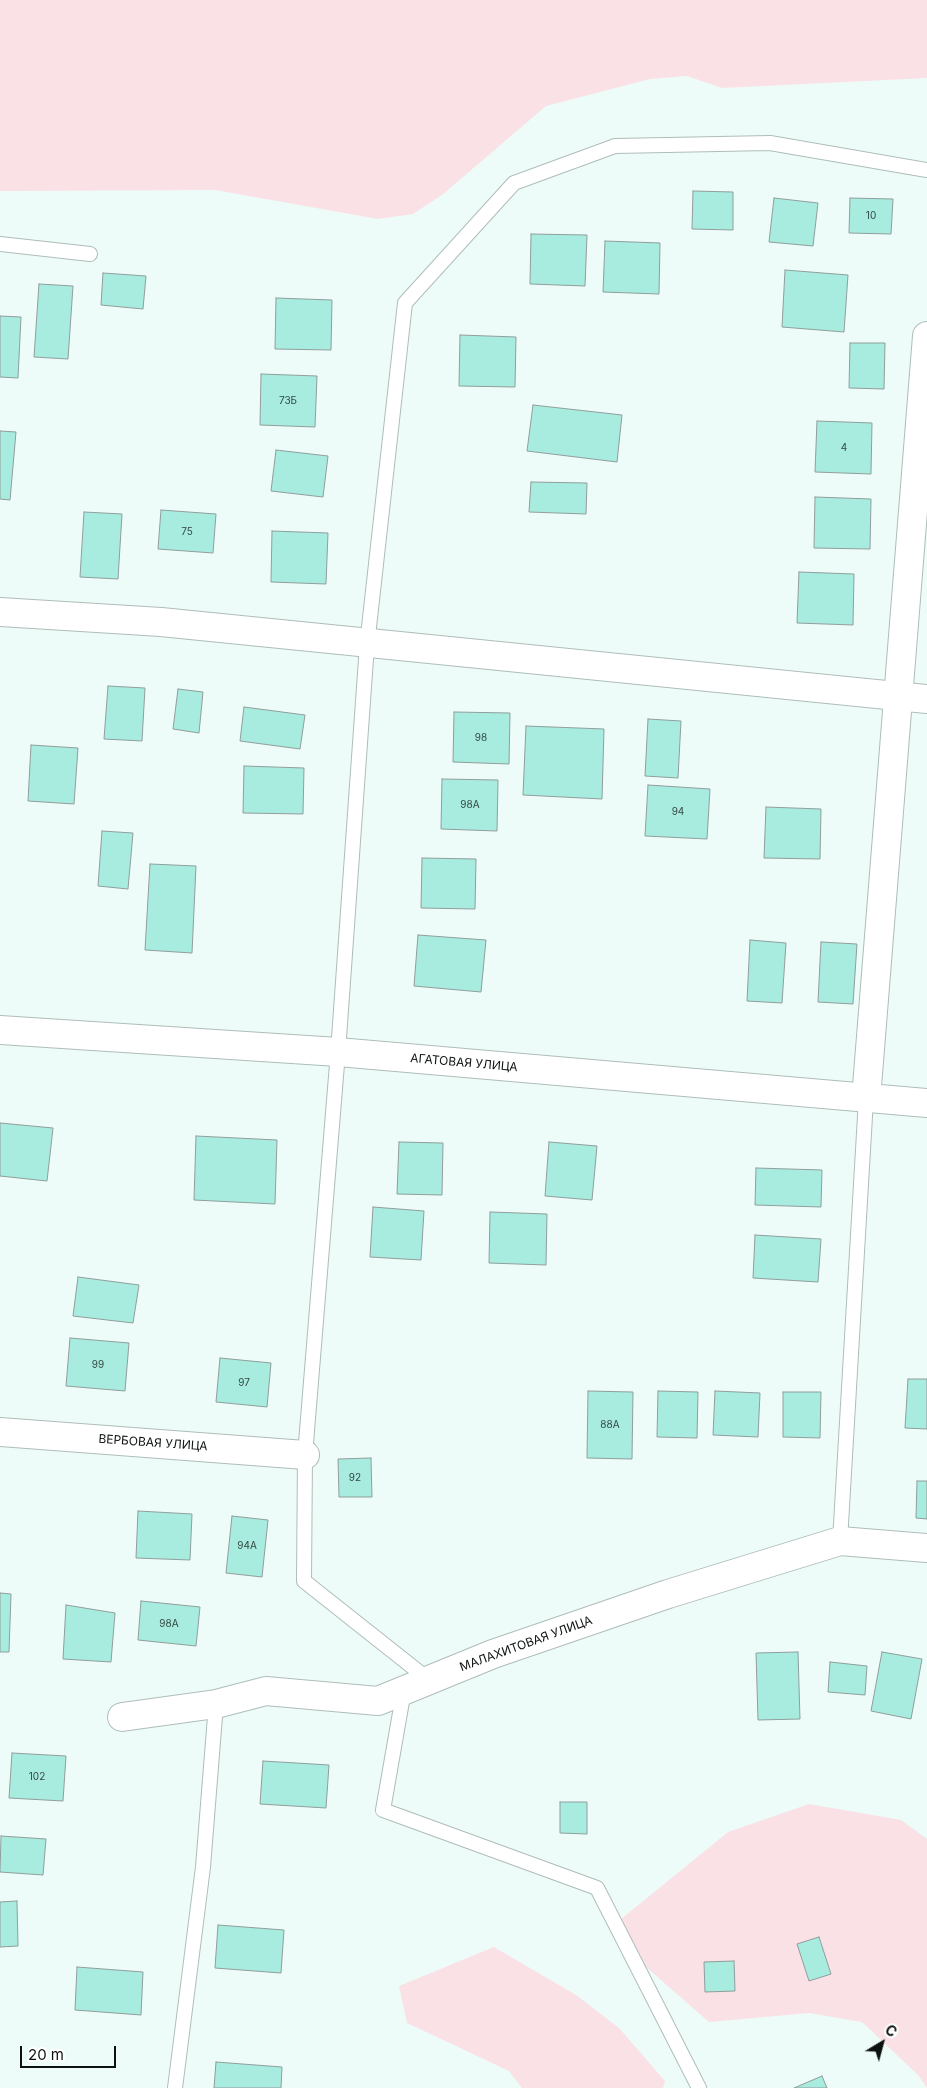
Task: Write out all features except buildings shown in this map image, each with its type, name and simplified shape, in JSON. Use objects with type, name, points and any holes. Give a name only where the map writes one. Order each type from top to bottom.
[{"type":"street","points":[[866,1099],[927,336]]},
{"type":"street","points":[[0,612],[161,622],[367,645],[897,698],[927,699]]},
{"type":"street","name":"АГАТОВАЯ УЛИЦА","points":[[0,1030],[338,1052],[927,1103]]},
{"type":"street","name":"ВЕРБОВАЯ УЛИЦА","points":[[0,1432],[305,1455]]},
{"type":"street","name":"МАЛАХИТОВАЯ УЛИЦА","points":[[122,1717],[216,1704],[266,1691],[378,1701],[493,1654],[840,1540],[927,1548]]},
{"type":"lane","points":[[429,1680],[304,1581],[305,1455],[338,1052],[367,645],[405,303],[514,183],[615,146],[770,143],[927,170]]},
{"type":"lane","points":[[0,244],[90,254]]},
{"type":"lane","points":[[840,1540],[866,1099]]},
{"type":"lane","points":[[404,1690],[383,1810],[597,1888],[699,2088]]},
{"type":"lane","points":[[175,2088],[203,1867],[216,1704]]},
{"type":"shaded area","points":[[0,0],[927,0],[927,78],[722,88],[687,76],[650,79],[546,106],[442,195],[413,214],[378,219],[215,190],[0,191]]},
{"type":"shaded area","points":[[809,1804],[901,1820],[927,1839],[927,2088],[919,2076],[862,2022],[809,2013],[709,2022],[646,1967],[615,1924],[728,1832]]},
{"type":"shaded area","points":[[494,1947],[576,1995],[619,2028],[665,2081],[663,2088],[522,2088],[509,2071],[407,2023],[399,1986]]}]
